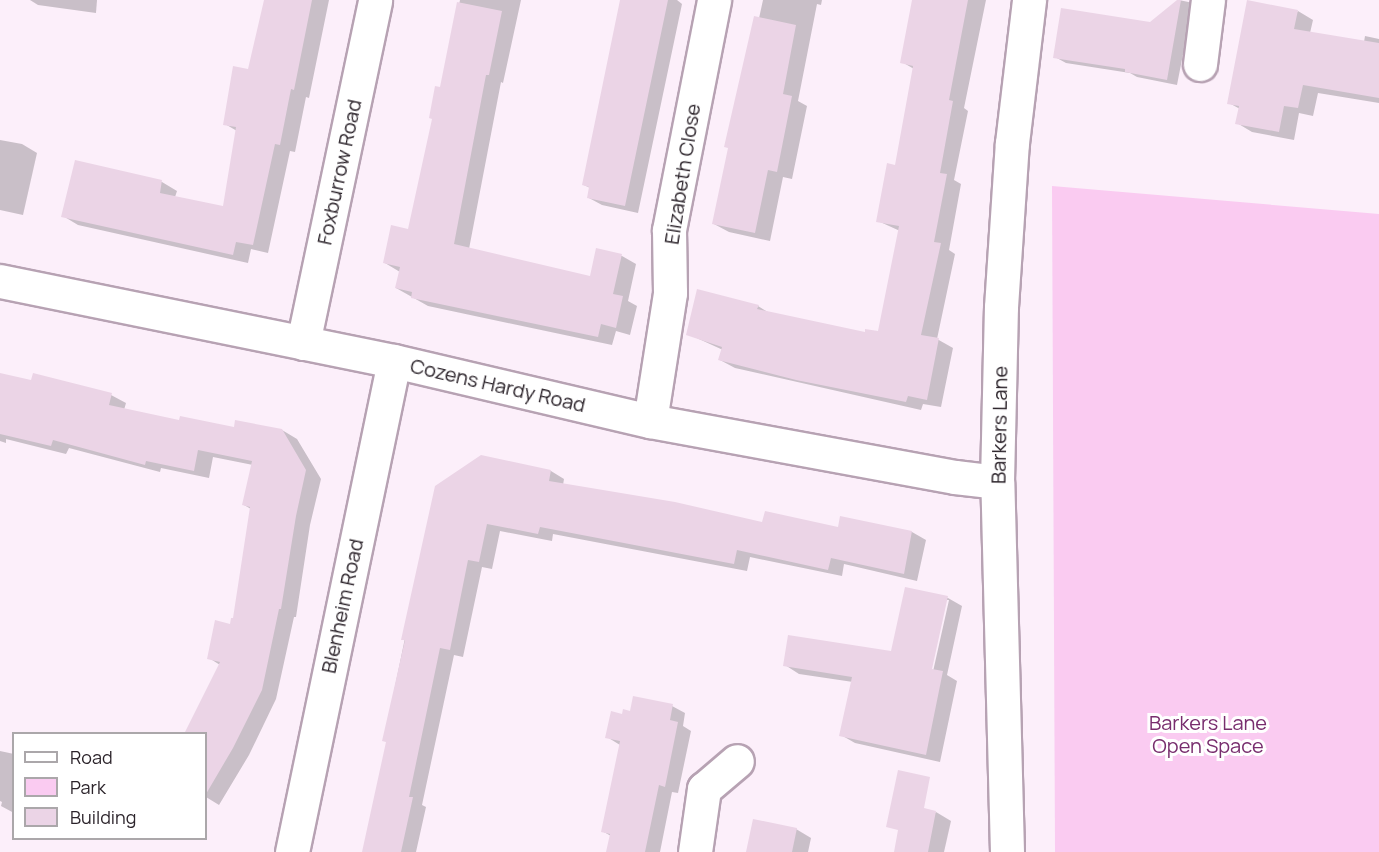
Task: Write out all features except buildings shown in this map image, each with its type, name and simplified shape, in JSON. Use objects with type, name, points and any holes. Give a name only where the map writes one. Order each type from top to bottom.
[{"type":"street","name":"Foxburrow Road","points":[[303,343],[375,0]]},
{"type":"street","name":"Elizabeth Close","points":[[650,421],[670,293],[669,230],[714,0]]},
{"type":"street","name":"Barkers Lane","points":[[1007,852],[997,482],[1002,296],[1012,143],[1029,0]]},
{"type":"street","points":[[1200,64],[1208,0]]},
{"type":"street","name":"Cozens Hardy Road","points":[[0,281],[394,361],[650,421],[956,477],[997,482]]},
{"type":"street","name":"Blenheim Road","points":[[292,852],[394,361]]},
{"type":"street","points":[[695,852],[705,789],[737,761]]},
{"type":"green space","name":"Barkers Lane Open Space","points":[[1052,186],[1379,214],[1379,852],[1055,852]]}]
